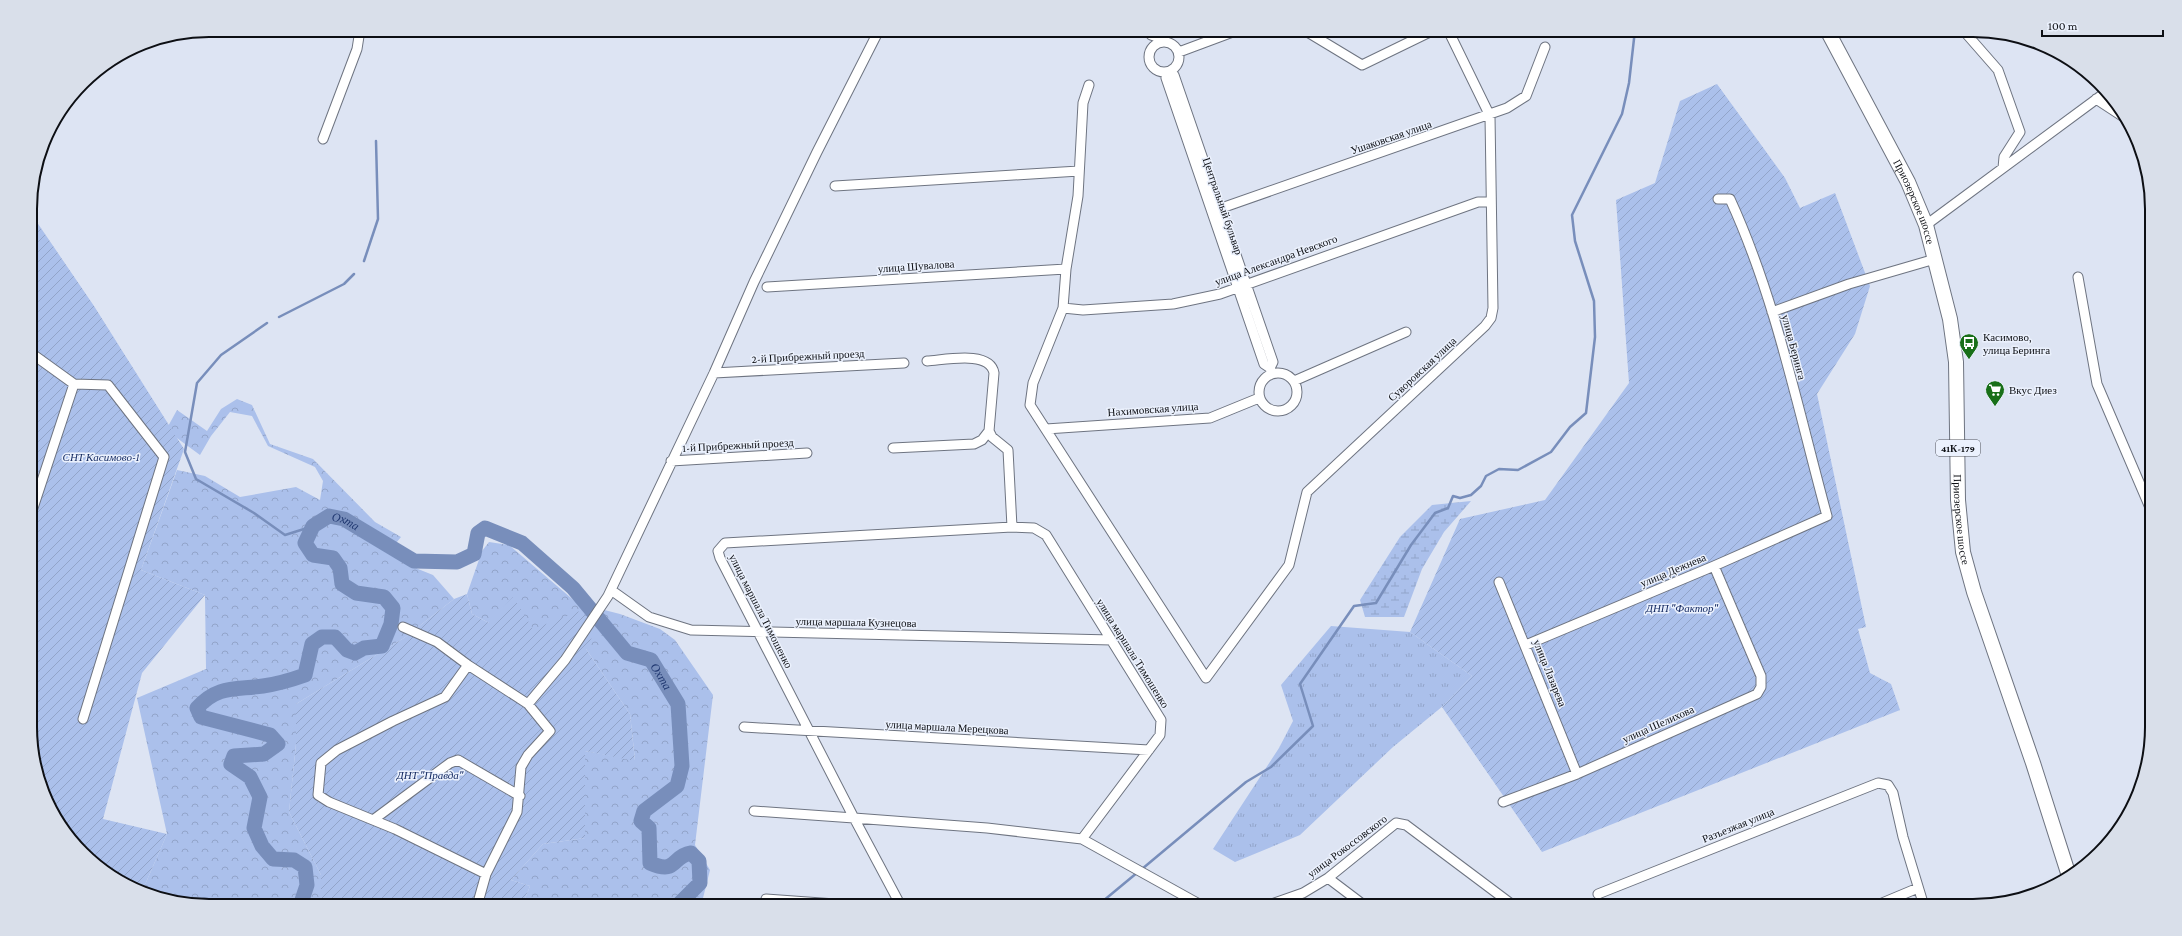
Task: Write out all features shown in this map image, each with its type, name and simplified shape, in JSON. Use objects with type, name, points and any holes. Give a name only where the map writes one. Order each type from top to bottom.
[{"type":"main road","name":"Приозерское шоссе","points":[[1831,37],[1908,182],[1926,224],[1950,319],[1956,362],[1958,500],[1963,552],[1974,592],[2031,756],[2067,870]]},
{"type":"street","points":[[323,139],[357,49],[359,37]]},
{"type":"street","points":[[528,704],[565,660],[610,593],[671,461],[714,373],[761,268],[876,37]]},
{"type":"street","points":[[1158,37],[1149,59],[1151,66],[1163,73],[1170,73],[1178,64],[1179,52],[1171,43],[1160,37]]},
{"type":"street","points":[[1179,52],[1219,37]]},
{"type":"street","points":[[1316,37],[1362,65],[1420,37]]},
{"type":"street","name":"Суворовская улица","points":[[1046,429],[1206,678],[1289,564],[1307,492],[1485,326],[1491,318],[1493,308],[1490,116],[1451,37]]},
{"type":"street","points":[[1969,37],[1998,70],[2020,132],[2004,157],[2003,168]]},
{"type":"street","name":"Ушаковская улица","points":[[1216,210],[1490,116],[1507,108],[1526,96],[1545,47]]},
{"type":"street","name":"Центральный бульвар","points":[[1170,73],[1166,78],[1216,210],[1242,284],[1273,362],[1271,371]]},
{"type":"street","points":[[1046,429],[1030,405],[1033,383],[1063,308],[1066,269],[1078,196],[1083,103],[1089,85]]},
{"type":"street","points":[[1926,224],[2101,95]]},
{"type":"street","points":[[2096,99],[2114,110]]},
{"type":"street","points":[[835,186],[1079,172]]},
{"type":"street","name":"улица Беринга","points":[[1718,199],[1730,199],[1749,242],[1772,312],[1827,516]]},
{"type":"street","name":"улица Александра Невского","points":[[1063,308],[1083,310],[1173,304],[1220,294],[1242,284],[1478,202],[1491,202]]},
{"type":"street","points":[[1772,312],[1849,284],[1935,259]]},
{"type":"street","name":"улица Шувалова","points":[[767,287],[1066,269]]},
{"type":"street","points":[[2078,277],[2097,384],[2145,496]]},
{"type":"street","points":[[1294,381],[1406,332]]},
{"type":"street","points":[[37,358],[74,384],[108,385],[164,457],[83,719]]},
{"type":"street","points":[[927,361],[978,358],[987,361],[993,366],[994,373],[989,431],[992,437],[1008,450],[1012,527]]},
{"type":"street","name":"2-й Прибрежный проезд","points":[[714,373],[904,363]]},
{"type":"street","points":[[1271,371],[1288,376],[1294,381],[1297,389],[1296,398],[1292,406],[1284,411],[1274,412],[1265,407],[1259,398],[1260,383],[1271,371]]},
{"type":"street","points":[[37,496],[74,384]]},
{"type":"street","name":"Нахимовская улица","points":[[1046,429],[1210,418],[1259,398]]},
{"type":"street","points":[[974,444],[982,440],[989,431]]},
{"type":"street","points":[[893,448],[1001,443]]},
{"type":"street","name":"1-й Прибрежный проезд","points":[[671,461],[807,453]]},
{"type":"street","name":"улица Дежнева","points":[[1526,645],[1714,566],[1827,516]]},
{"type":"street","name":"улица маршала Тимошенко","points":[[897,899],[720,558],[718,551],[725,543],[1012,527],[1034,528],[1046,535],[1161,720],[1160,736],[1082,839]]},
{"type":"street","name":"улица Шелихова","points":[[1504,802],[1577,774],[1757,694],[1761,687],[1761,676],[1714,566]]},
{"type":"street","name":"улица Лазарева","points":[[1499,582],[1526,645],[1577,774]]},
{"type":"street","name":"улица маршала Кузнецова","points":[[610,593],[649,617],[691,630],[1112,640]]},
{"type":"street","points":[[403,627],[437,642],[468,665],[528,704],[550,732],[528,755],[521,767],[520,796],[517,812],[486,874],[479,899]]},
{"type":"street","points":[[468,665],[444,697],[337,750],[321,762],[318,795],[329,802],[373,820],[486,874]]},
{"type":"street","name":"улица маршала Мерецкова","points":[[744,727],[1148,750]]},
{"type":"street","points":[[373,820],[450,763],[458,760],[520,796]]},
{"type":"street","name":"Разъезжая улица","points":[[1598,894],[1878,783],[1888,785],[1893,793],[1903,837],[1918,888]]},
{"type":"street","points":[[754,812],[987,828],[1082,839],[1190,899]]},
{"type":"street","name":"улица Рокоссовского","points":[[1286,899],[1303,893],[1328,878],[1389,827],[1396,823],[1406,825],[1505,899]]},
{"type":"street","points":[[1328,878],[1355,899]]},
{"type":"street","points":[[1892,899],[1918,888],[1922,899]]},
{"type":"green space","name":"ДНП \"Фактор\"","points":[[1717,84],[1785,178],[1800,208],[1835,193],[1870,286],[1855,334],[1817,394],[1866,627],[1858,629],[1870,673],[1891,684],[1900,710],[1542,852],[1442,707],[1472,676],[1410,632],[1460,519],[1545,500],[1629,383],[1616,200],[1655,183],[1680,101]]},
{"type":"green space","name":"СНТ Касимово-1","points":[[37,222],[94,306],[184,449],[141,570],[205,595],[142,673],[103,819],[167,834],[144,886],[123,876],[87,849],[73,832],[60,813],[50,793],[40,760],[37,738]]},
{"type":"green space","points":[[237,399],[252,405],[270,444],[313,459],[375,522],[401,537],[392,548],[418,569],[433,575],[454,599],[404,638],[296,704],[296,744],[289,812],[321,875],[321,899],[198,899],[176,896],[144,886],[167,834],[137,698],[206,669],[205,595],[141,570],[177,470],[205,476],[240,497],[296,487],[320,500],[323,481],[315,467],[268,446],[252,416],[230,412],[211,436],[200,455],[166,430],[177,410],[207,431],[221,409]]},
{"type":"green space","points":[[1471,501],[1444,532],[1422,569],[1404,617],[1365,617],[1360,600],[1400,537],[1432,505]]},
{"type":"green space","points":[[489,542],[509,545],[577,603],[620,614],[660,629],[675,640],[713,695],[695,845],[710,870],[703,899],[525,899],[530,886],[511,880],[543,844],[585,838],[585,751],[635,760],[630,714],[586,649],[533,629],[489,623],[472,614],[467,594],[482,551]]},
{"type":"green space","name":"ДНТ \"Правда\"","points":[[467,594],[472,614],[489,623],[513,597],[533,629],[580,611],[597,627],[586,649],[630,714],[635,761],[585,751],[585,838],[543,844],[511,880],[530,886],[525,899],[321,899],[321,875],[289,812],[296,744],[296,704],[404,638],[454,599]]},
{"type":"green space","points":[[1331,626],[1410,632],[1472,676],[1443,706],[1393,747],[1300,835],[1235,862],[1213,849],[1279,748],[1293,721],[1281,685]]},
{"type":"waterway","points":[[1142,869],[1246,782],[1271,767],[1313,726],[1300,684],[1354,606],[1376,603],[1411,545],[1435,513],[1448,508],[1453,496],[1460,498],[1471,495],[1481,486],[1486,476],[1499,469],[1518,470],[1551,452],[1570,427],[1586,413],[1595,337],[1594,301],[1575,241],[1572,215],[1622,114],[1629,83],[1634,37]]},
{"type":"waterway","points":[[364,261],[378,219],[376,141]]},
{"type":"waterway","points":[[279,317],[344,284],[354,274]]},
{"type":"waterway","points":[[267,323],[221,355],[197,383],[185,452],[196,479],[254,513],[285,535],[304,529],[329,516]]},
{"type":"waterway","name":"Охта","points":[[302,899],[307,885],[305,867],[294,860],[273,859],[262,846],[254,828],[260,797],[250,777],[231,764],[234,756],[264,754],[278,744],[270,735],[201,717],[197,708],[212,695],[220,692],[274,684],[305,675],[312,644],[322,637],[335,637],[347,650],[355,653],[364,648],[382,646],[391,624],[393,608],[384,597],[356,593],[342,584],[340,568],[333,558],[313,555],[305,543],[313,526],[329,516],[344,519],[414,561],[457,562],[474,554],[478,533],[485,528],[522,543],[573,588],[627,653],[651,660],[678,704],[682,766],[677,786],[644,811],[641,821],[649,828],[650,863],[665,867],[670,866],[680,858],[691,853],[699,861],[700,883],[684,899]]},
{"type":"waterway","points":[[1105,899],[1138,872]]},
{"type":"place","name":"Касимово, улица Беринга","points":[[1969,360]]},
{"type":"place","name":"Вкус Диез","points":[[1995,407]]}]
